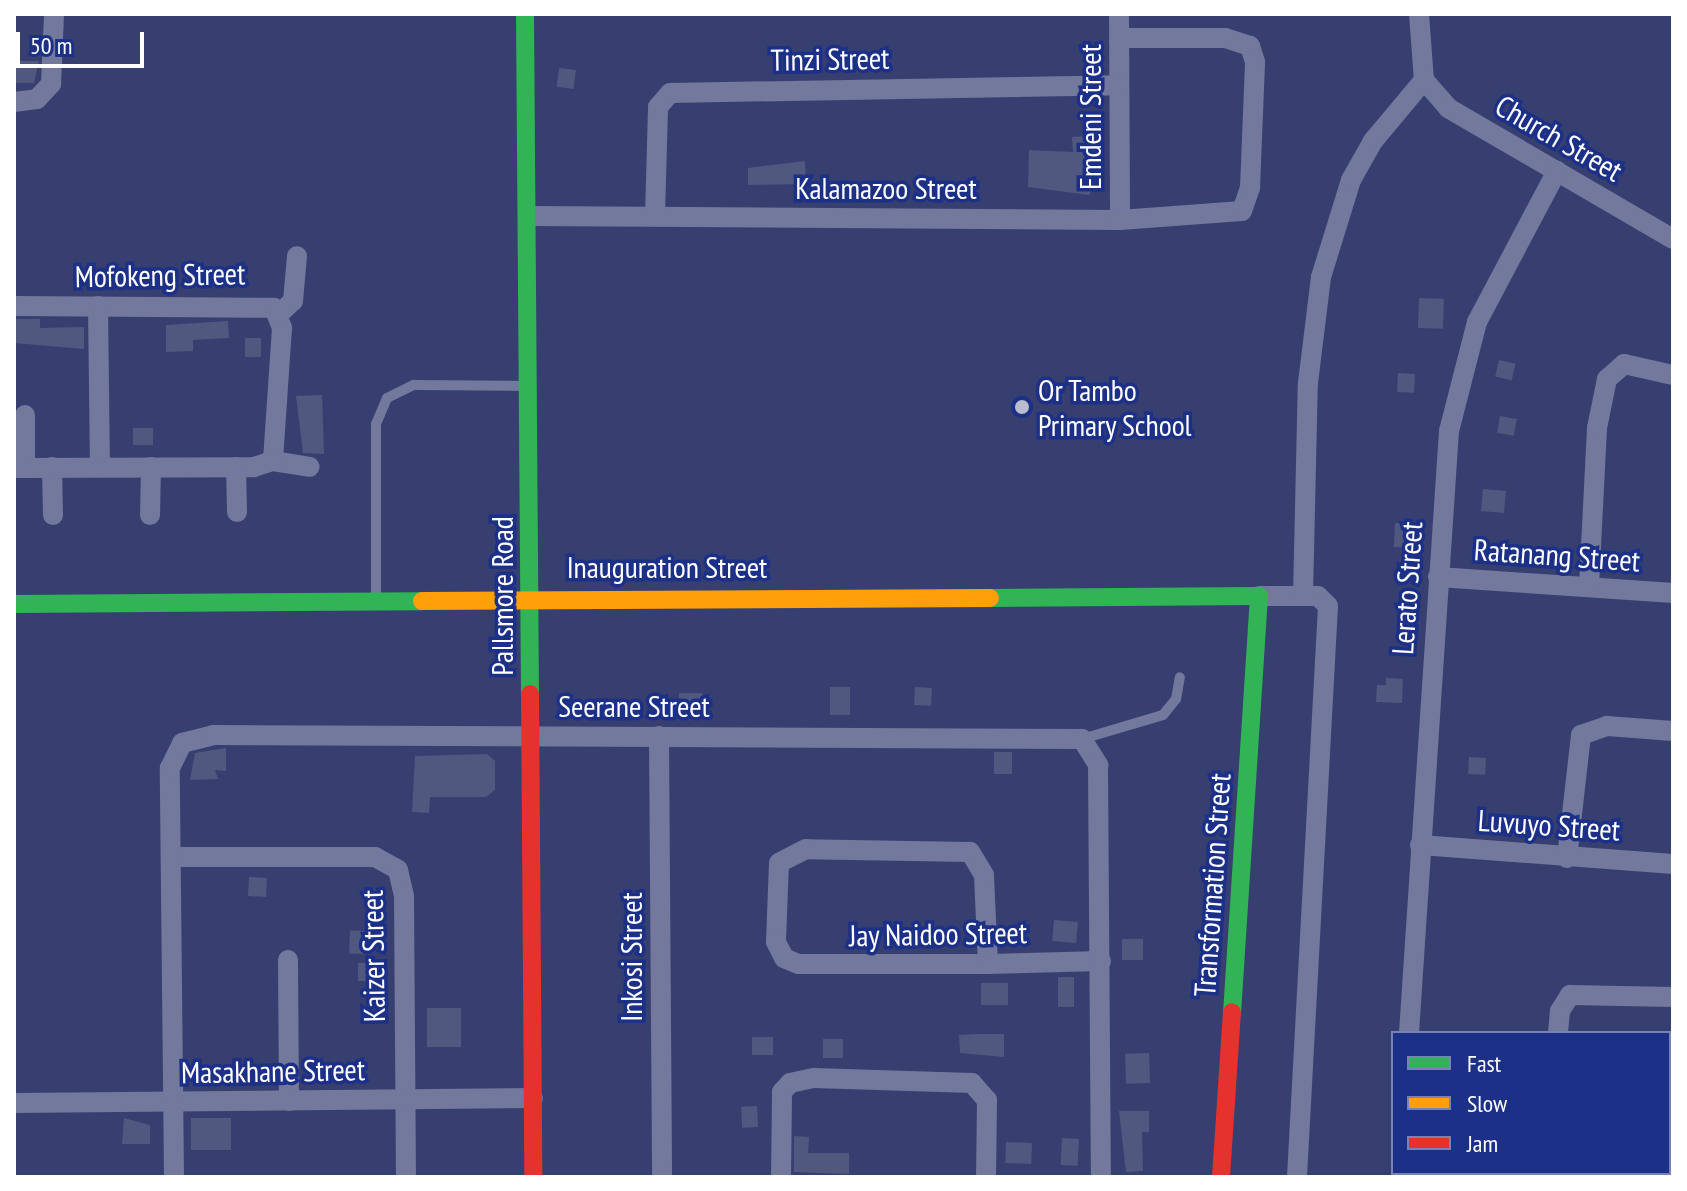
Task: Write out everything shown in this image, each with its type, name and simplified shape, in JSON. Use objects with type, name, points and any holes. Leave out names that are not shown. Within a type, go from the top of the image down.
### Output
[{"type":"street","points":[[14,102],[43,95],[53,76],[54,14]]},
{"type":"street","name":"Pallsmore Road","points":[[525,14],[533,1177]]},
{"type":"street","name":"Emdeni Street","points":[[1119,14],[1120,220]]},
{"type":"street","points":[[1297,1177],[1328,610],[1312,596],[1308,383],[1324,266],[1351,180],[1373,141],[1424,80],[1419,14]]},
{"type":"street","name":"Kalamazoo Street","points":[[528,216],[1120,220],[1242,211],[1250,188],[1255,62],[1250,46],[1225,38],[1119,38]]},
{"type":"street","name":"Church Street","points":[[1424,80],[1448,108],[1673,239]]},
{"type":"street","name":"Tinzi Street","points":[[655,216],[658,107],[670,93],[1119,85]]},
{"type":"street","name":"Lerato Street","points":[[1409,1031],[1438,577],[1461,369],[1489,297],[1557,171]]},
{"type":"street","points":[[279,314],[293,301],[297,256]]},
{"type":"street","name":"Mofokeng Street","points":[[14,306],[260,304],[279,314],[273,461]]},
{"type":"street","points":[[98,306],[100,467]]},
{"type":"street","points":[[1589,586],[1597,428],[1607,379],[1624,364],[1673,375]]},
{"type":"street","points":[[25,415],[20,468],[236,467],[273,461],[310,467]]},
{"type":"street","points":[[52,467],[53,515]]},
{"type":"street","points":[[150,515],[151,467]]},
{"type":"street","points":[[236,467],[237,512]]},
{"type":"street","name":"Ratanang Street","points":[[1438,577],[1673,593]]},
{"type":"street","name":"Transformation Street","points":[[1221,1177],[1259,596]]},
{"type":"street","name":"Inauguration Street","points":[[14,604],[376,599],[1312,596]]},
{"type":"street","points":[[1567,858],[1581,735],[1607,726],[1673,731]]},
{"type":"street","name":"Seerane Street","points":[[174,1177],[170,768],[176,749],[191,739],[659,736],[1082,739]]},
{"type":"street","name":"Inkosi Street","points":[[659,736],[662,1177]]},
{"type":"street","points":[[1082,739],[1098,765],[1101,1177]]},
{"type":"street","name":"Luvuyo Street","points":[[1420,845],[1673,864]]},
{"type":"street","name":"Jay Naidoo Street","points":[[988,964],[982,864],[970,852],[953,848],[806,849],[786,855],[776,879],[780,953],[807,965],[988,964],[1101,961]]},
{"type":"street","name":"Kaizer Street","points":[[171,857],[375,857],[393,864],[404,896],[406,1177]]},
{"type":"street","points":[[288,960],[289,1101]]},
{"type":"street","points":[[1558,1031],[1560,1011],[1570,995],[1673,997]]},
{"type":"street","points":[[781,1177],[782,1092],[797,1080],[830,1078],[955,1079],[979,1087],[988,1108],[986,1177]]},
{"type":"street","name":"Masakhane Street","points":[[14,1103],[172,1104],[533,1098]]},
{"type":"lane","points":[[376,599],[376,424],[387,398],[414,385],[529,386]]},
{"type":"lane","points":[[1082,739],[1163,715],[1176,699],[1180,677]]},
{"type":"building","points":[[16,61],[39,61],[34,83],[16,83]]},
{"type":"building","points":[[559,68],[576,70],[574,89],[557,87]]},
{"type":"building","points":[[1090,136],[1094,187],[1089,195],[1028,187],[1029,150],[1073,152],[1072,137]]},
{"type":"building","points":[[805,161],[806,184],[748,185],[748,168]]},
{"type":"building","points":[[1419,298],[1444,299],[1443,329],[1418,328]]},
{"type":"building","points":[[14,319],[40,319],[40,328],[84,327],[84,349],[14,343]]},
{"type":"building","points":[[228,321],[229,338],[193,340],[193,351],[166,352],[166,325]]},
{"type":"building","points":[[245,338],[261,338],[261,357],[245,357]]},
{"type":"building","points":[[1499,360],[1516,364],[1512,380],[1495,377]]},
{"type":"building","points":[[1398,373],[1415,374],[1414,393],[1397,392]]},
{"type":"building","points":[[322,395],[324,454],[303,453],[296,396]]},
{"type":"building","points":[[1500,416],[1517,419],[1514,436],[1497,433]]},
{"type":"building","points":[[133,428],[153,428],[153,445],[133,445]]},
{"type":"building","points":[[1483,489],[1506,491],[1504,513],[1481,511]]},
{"type":"building","points":[[1395,523],[1412,524],[1411,548],[1394,547]]},
{"type":"building","points":[[1386,678],[1403,679],[1402,703],[1376,702],[1377,685],[1386,685]]},
{"type":"building","points":[[830,687],[850,687],[850,715],[830,715]]},
{"type":"building","points":[[915,687],[932,688],[931,706],[914,705]]},
{"type":"building","points":[[679,693],[702,693],[702,714],[679,714]]},
{"type":"building","points":[[226,748],[226,771],[215,770],[218,779],[190,780],[195,753]]},
{"type":"building","points":[[994,752],[1012,752],[1012,774],[994,774]]},
{"type":"building","points":[[487,754],[495,761],[495,790],[486,797],[430,797],[429,813],[412,812],[415,756]]},
{"type":"building","points":[[1469,757],[1486,758],[1485,775],[1468,774]]},
{"type":"building","points":[[249,877],[267,878],[266,897],[248,896]]},
{"type":"building","points":[[1054,920],[1078,922],[1076,943],[1052,941]]},
{"type":"building","points":[[350,930],[366,931],[365,954],[349,953]]},
{"type":"building","points":[[1122,939],[1143,939],[1143,960],[1122,960]]},
{"type":"building","points":[[358,963],[383,963],[383,981],[358,981]]},
{"type":"building","points":[[1058,977],[1074,977],[1074,1007],[1058,1007]]},
{"type":"building","points":[[981,983],[1008,983],[1008,1005],[981,1005]]},
{"type":"building","points":[[427,1008],[461,1008],[461,1047],[427,1047]]},
{"type":"building","points":[[1004,1034],[1004,1057],[960,1053],[959,1035]]},
{"type":"building","points":[[752,1037],[773,1037],[773,1055],[752,1055]]},
{"type":"building","points":[[823,1039],[843,1039],[843,1058],[823,1058]]},
{"type":"building","points":[[1149,1053],[1150,1083],[1126,1084],[1125,1054]]},
{"type":"building","points":[[757,1106],[758,1127],[742,1128],[741,1107]]},
{"type":"building","points":[[1119,1111],[1149,1111],[1149,1132],[1142,1132],[1143,1171],[1126,1172]]},
{"type":"building","points":[[124,1118],[150,1125],[150,1144],[122,1144]]},
{"type":"building","points":[[191,1118],[231,1118],[231,1150],[191,1150]]},
{"type":"building","points":[[794,1136],[809,1137],[808,1153],[849,1153],[849,1174],[794,1172]]},
{"type":"building","points":[[1062,1138],[1079,1139],[1078,1166],[1061,1165]]},
{"type":"building","points":[[1006,1142],[1032,1143],[1031,1164],[1005,1163]]},
{"type":"traffic: fast","points":[[525,14],[530,694]]},
{"type":"traffic: fast","points":[[990,598],[1259,596],[1232,1012]]},
{"type":"traffic: fast","points":[[14,604],[422,601]]},
{"type":"traffic: slow","points":[[422,601],[990,598]]},
{"type":"traffic: jam","points":[[530,694],[533,1177]]},
{"type":"traffic: jam","points":[[1221,1177],[1232,1012]]},
{"type":"place","name":"Or Tambo Primary School","points":[[1022,407]]}]
